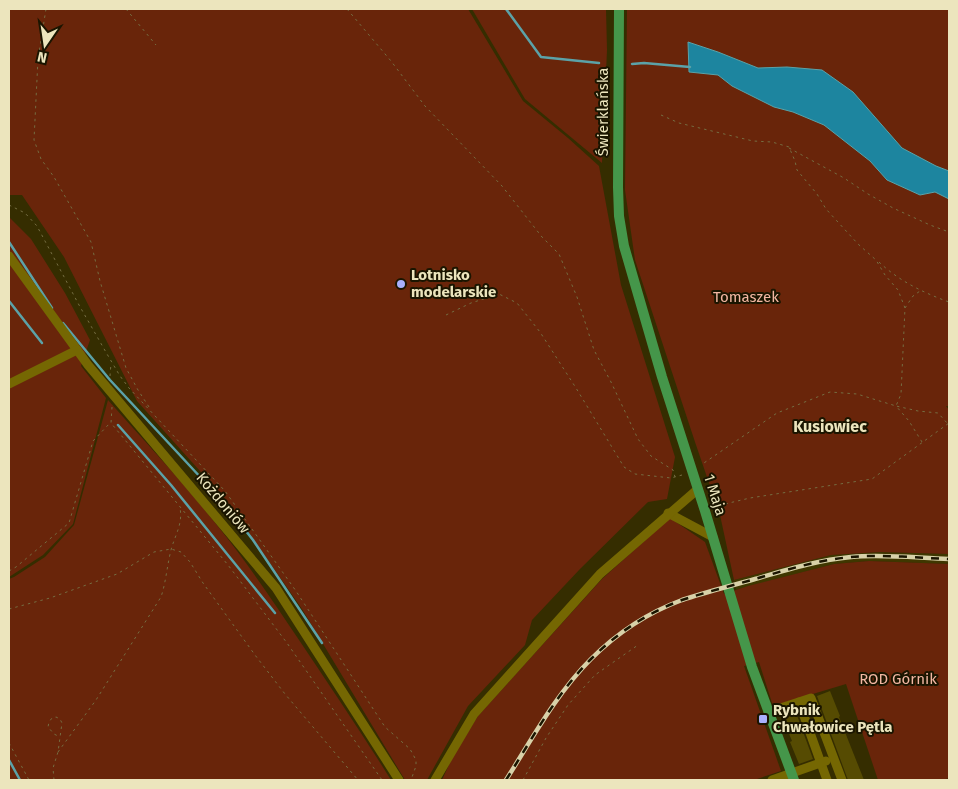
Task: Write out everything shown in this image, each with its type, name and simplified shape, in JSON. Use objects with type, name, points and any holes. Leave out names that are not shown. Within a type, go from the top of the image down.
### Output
[{"type":"main road","name":"Świerklańska","points":[[619,9],[619,216]]},
{"type":"main road","name":"1 Maja","points":[[619,216],[624,246],[662,377],[752,667],[793,777]]},
{"type":"street","name":"Kożdoniów","points":[[9,256],[88,365],[276,588],[399,780]]},
{"type":"street","points":[[9,384],[77,350]]},
{"type":"street","points":[[435,780],[474,714],[600,574],[668,513],[698,489]]},
{"type":"street","points":[[668,513],[712,537]]},
{"type":"street","points":[[768,712],[811,698],[842,780]]},
{"type":"street","points":[[799,702],[828,780]]},
{"type":"street","points":[[772,780],[793,777],[834,758]]},
{"type":"path","points":[[46,9],[38,59],[34,140],[41,158],[91,242],[100,281],[126,368],[151,410]]},
{"type":"path","points":[[126,9],[156,45]]},
{"type":"path","points":[[347,9],[391,61],[425,106],[502,186],[542,237],[559,254],[577,297],[594,350],[638,439],[651,456],[672,470],[675,478]]},
{"type":"path","points":[[661,115],[679,124],[753,140],[772,142],[789,148],[893,208],[949,232]]},
{"type":"path","points":[[789,148],[795,160],[797,170],[817,194],[826,209],[858,244],[885,268],[914,288],[949,302]]},
{"type":"path","points":[[9,205],[24,213],[37,226],[120,376],[225,491],[277,564],[386,727],[410,749],[416,760],[411,780]]},
{"type":"path","points":[[876,260],[885,275],[898,290],[905,308],[901,394],[896,406]]},
{"type":"path","points":[[905,308],[913,296],[921,291]]},
{"type":"path","points":[[446,315],[471,303],[499,294],[517,303],[545,340],[624,468],[634,474],[675,478],[692,472],[777,413],[830,392],[857,394],[896,406],[938,413],[949,424],[872,479],[750,498],[705,511]]},
{"type":"path","points":[[112,394],[111,423],[228,565],[287,643],[382,780]]},
{"type":"path","points":[[896,406],[909,421],[922,443]]},
{"type":"path","points":[[9,571],[69,523],[93,441],[111,423]]},
{"type":"path","points":[[58,752],[96,700],[161,597],[171,549],[181,522],[180,507]]},
{"type":"path","points":[[9,609],[50,598],[117,574],[154,552],[171,549],[181,552],[272,678],[358,780]]},
{"type":"path","points":[[523,780],[546,738],[568,705],[595,675],[638,645]]},
{"type":"path","points":[[54,780],[53,768],[58,752],[62,723],[56,717],[52,718],[48,727],[54,734],[60,736]]},
{"type":"path","points":[[9,743],[29,780]]},
{"type":"shaded area","points":[[880,552],[949,554],[949,564],[869,561],[834,564],[736,590],[734,580],[831,555]]},
{"type":"green space","points":[[9,9],[468,9],[523,101],[599,166],[621,285],[675,457],[667,499],[648,502],[580,569],[532,620],[525,645],[468,706],[427,780],[405,780],[302,609],[226,500],[137,401],[64,257],[22,195],[9,195]]},
{"type":"green space","points":[[472,9],[606,9],[607,50],[602,163],[525,99]]},
{"type":"green space","name":"Tomaszek","points":[[627,9],[949,9],[949,171],[902,148],[853,92],[787,67],[758,68],[718,52],[688,43],[689,72],[718,75],[732,86],[774,107],[793,112],[824,125],[870,161],[887,180],[920,195],[935,192],[949,199],[949,406],[946,406],[949,410],[949,554],[880,552],[831,555],[734,580],[720,515],[635,260],[625,190]]},
{"type":"green space","points":[[9,217],[31,239],[65,293],[90,340],[81,366],[106,398],[73,524],[43,555],[9,577]]},
{"type":"green space","points":[[108,400],[220,529],[288,623],[391,780],[9,780],[9,579],[45,557],[74,525]]},
{"type":"green space","name":"ROD Górnik","points":[[670,518],[705,542],[724,594],[834,564],[869,561],[949,564],[949,778],[942,780],[878,780],[846,684],[773,706],[759,662],[744,666],[781,771],[754,780],[442,780],[453,756],[478,716],[602,579]]},
{"type":"water","points":[[688,42],[758,68],[787,67],[822,70],[853,92],[902,148],[949,171],[949,199],[935,192],[920,195],[887,180],[870,161],[824,125],[793,112],[774,107],[732,86],[718,75],[689,72]]},
{"type":"building","points":[[830,691],[864,780],[848,780],[817,696]]},
{"type":"building","points":[[795,710],[813,759],[799,764],[781,714]]},
{"type":"waterway","points":[[506,9],[541,57],[599,63]]},
{"type":"waterway","points":[[632,64],[644,63],[690,67]]},
{"type":"waterway","points":[[9,242],[52,308]]},
{"type":"waterway","points":[[9,301],[42,343]]},
{"type":"waterway","points":[[63,323],[110,380],[235,517],[253,540],[322,643]]},
{"type":"waterway","points":[[118,425],[171,485],[275,613]]},
{"type":"waterway","points":[[9,760],[20,780]]},
{"type":"railway","points":[[506,780],[545,717],[591,659],[633,625],[669,605],[700,594],[826,560],[875,556],[949,559]]},
{"type":"place","name":"Lotnisko modelarskie","points":[[401,284]]},
{"type":"place","name":"Rybnik Chwałowice Pętla","points":[[763,719]]},
{"type":"district","name":"Kusiowiec","points":[[830,426]]}]
